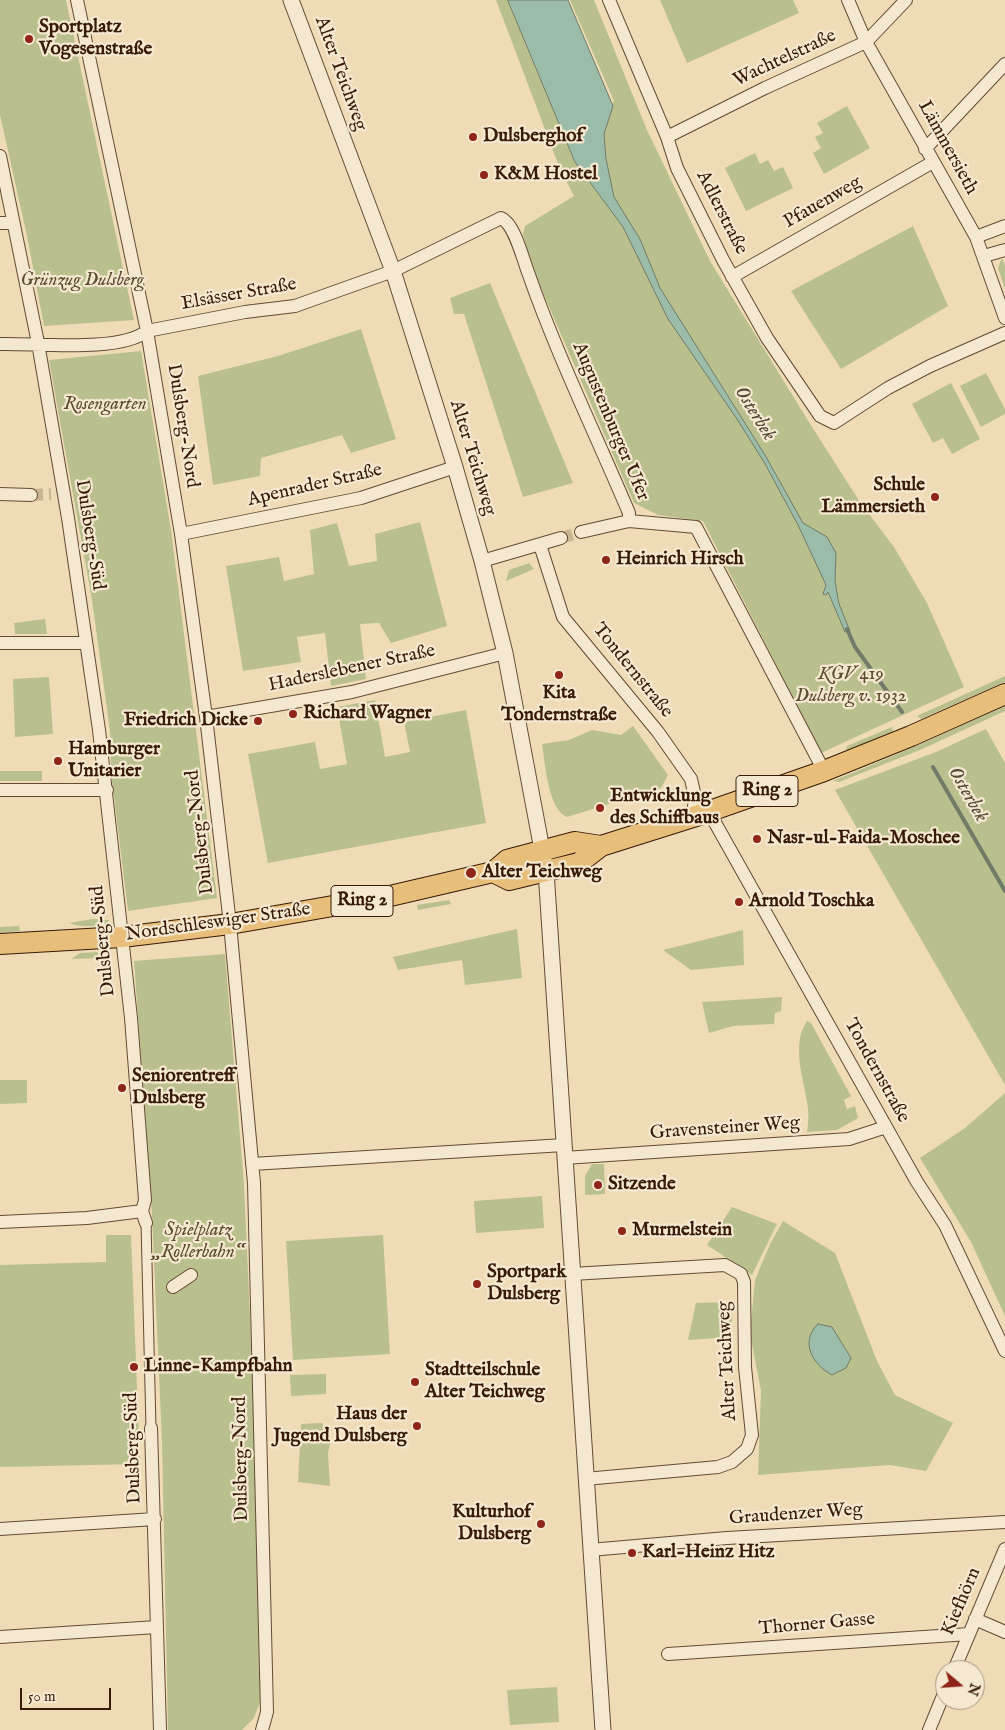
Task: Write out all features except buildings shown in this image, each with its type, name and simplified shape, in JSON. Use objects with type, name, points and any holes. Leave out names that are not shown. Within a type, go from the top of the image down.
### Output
[{"type":"main road","name":"Nordschleswiger Straße","points":[[493,872],[509,880],[580,863],[601,846],[701,815],[824,771],[1005,694]]},
{"type":"main road","name":"Nordschleswiger Straße","points":[[0,944],[122,936],[230,924],[390,896],[493,872],[507,860],[575,842],[601,846]]},
{"type":"street","name":"Dulsberg-Nord","points":[[77,0],[147,331],[181,534],[206,717],[230,924],[252,1164],[267,1712],[262,1730]]},
{"type":"street","name":"Alter Teichweg","points":[[291,0],[393,271],[455,467],[482,561],[504,653],[546,871],[585,1478],[604,1730]]},
{"type":"street","name":"Adlerstraße","points":[[609,0],[667,137],[678,168],[732,276],[768,338],[820,416],[832,423],[844,419],[888,388],[930,366],[1005,333]]},
{"type":"street","name":"Lämmersieth","points":[[848,0],[866,42],[976,237],[1005,318]]},
{"type":"street","name":"Wachtelstraße","points":[[667,137],[768,87],[866,42],[906,0]]},
{"type":"street","points":[[925,148],[1005,64]]},
{"type":"street","name":"Dulsberg-Süd","points":[[0,156],[38,343],[58,493],[86,643],[106,790],[131,1018],[145,1200],[160,1730]]},
{"type":"street","name":"Pfauenweg","points":[[732,276],[933,162]]},
{"type":"street","name":"Elsässer Straße","points":[[0,344],[38,343],[50,347],[122,341],[139,337],[147,331],[245,312],[295,306],[393,271],[501,218]]},
{"type":"street","name":"Augustenburger Ufer","points":[[501,218],[507,221],[512,230],[532,285],[629,513],[629,521],[696,526],[824,771]]},
{"type":"street","points":[[0,223],[14,223]]},
{"type":"street","points":[[976,237],[1005,226]]},
{"type":"street","points":[[984,256],[1005,250]]},
{"type":"street","name":"Apenrader Straße","points":[[181,534],[361,498],[455,467]]},
{"type":"street","points":[[0,494],[31,494]]},
{"type":"street","points":[[581,532],[629,521]]},
{"type":"street","points":[[482,561],[562,538]]},
{"type":"street","name":"Tondernstraße","points":[[540,545],[563,617],[658,732],[691,779],[701,815],[917,1182],[945,1225],[1005,1351]]},
{"type":"street","points":[[0,643],[86,643]]},
{"type":"street","name":"Haderslebener Straße","points":[[206,717],[352,692],[504,653]]},
{"type":"street","points":[[0,790],[106,790]]},
{"type":"street","name":"Gravensteiner Weg","points":[[252,1164],[849,1139],[886,1127]]},
{"type":"street","points":[[0,1222],[144,1217]]},
{"type":"street","name":"Alter Teichweg","points":[[572,1274],[725,1265],[741,1274],[744,1282],[744,1367],[752,1435],[747,1449],[732,1462],[718,1467],[585,1478]]},
{"type":"street","points":[[173,1287],[191,1275]]},
{"type":"street","points":[[0,1529],[155,1519]]},
{"type":"street","name":"Graudenzer Weg","points":[[590,1550],[727,1538],[1005,1522]]},
{"type":"street","name":"Kiefhörn","points":[[958,1660],[1005,1549]]},
{"type":"street","points":[[975,1619],[1005,1632]]},
{"type":"street","points":[[0,1637],[158,1627]]},
{"type":"street","name":"Thorner Gasse","points":[[668,1654],[969,1634]]},
{"type":"street","points":[[929,1730],[937,1710]]},
{"type":"green space","name":"Grünzug Dulsberg","points":[[0,0],[66,0],[134,320],[44,326],[27,236],[0,115]]},
{"type":"green space","name":"KGV 419 Dulsberg v. 1932","points":[[496,0],[508,0],[575,162],[614,101],[570,0],[594,0],[647,130],[710,261],[860,502],[894,547],[927,603],[964,687],[821,753],[703,521],[658,515],[634,503],[530,263],[523,234],[525,226],[574,196],[560,169]]},
{"type":"green space","points":[[660,0],[793,0],[799,13],[687,63]]},
{"type":"green space","points":[[847,106],[870,148],[824,174],[813,153],[821,148],[815,137],[823,133],[817,123]]},
{"type":"green space","points":[[755,153],[760,164],[768,160],[774,171],[783,167],[793,188],[746,211],[725,168]]},
{"type":"green space","points":[[913,226],[948,306],[841,369],[791,291]]},
{"type":"green space","points":[[1002,258],[1005,266],[1005,289],[998,268]]},
{"type":"green space","points":[[490,283],[573,483],[523,497],[464,314],[454,314],[450,298]]},
{"type":"green space","points":[[361,329],[396,439],[351,453],[342,435],[261,458],[260,476],[213,485],[198,376],[278,356]]},
{"type":"green space","name":"Rosengarten","points":[[141,351],[171,530],[217,898],[128,911],[111,773],[110,731],[92,600],[49,360]]},
{"type":"green space","points":[[986,373],[1005,409],[1005,414],[981,427],[960,386]]},
{"type":"green space","points":[[951,383],[980,439],[952,454],[943,438],[933,443],[912,404]]},
{"type":"green space","points":[[420,522],[447,626],[391,643],[379,623],[360,624],[366,679],[331,686],[325,633],[297,637],[301,662],[243,671],[226,566],[279,557],[284,581],[314,574],[310,530],[337,523],[349,566],[377,561],[375,534]]},
{"type":"green space","points":[[529,563],[534,569],[506,581],[509,570]]},
{"type":"green space","points":[[45,619],[47,634],[15,634],[14,623]]},
{"type":"green space","points":[[1005,676],[1005,682],[921,719],[917,716]]},
{"type":"green space","points":[[49,677],[53,734],[15,737],[13,679]]},
{"type":"green space","points":[[375,700],[385,757],[410,752],[404,722],[466,710],[486,823],[268,863],[248,754],[315,742],[320,769],[347,764],[337,707]]},
{"type":"green space","points":[[1005,706],[1005,711],[920,750],[839,782],[833,781],[919,745]]},
{"type":"green space","points":[[633,726],[668,775],[661,788],[567,817],[561,813],[548,785],[542,744],[569,740],[592,730],[621,735]]},
{"type":"green space","points":[[892,727],[893,731],[846,751],[847,746]]},
{"type":"green space","points":[[986,729],[1005,763],[1005,1085],[835,790],[936,752]]},
{"type":"green space","points":[[0,771],[42,771],[42,781],[0,781]]},
{"type":"green space","points":[[449,900],[451,904],[418,910],[417,905]]},
{"type":"green space","points":[[93,919],[109,920],[107,924],[92,926],[78,926],[69,923]]},
{"type":"green space","points":[[19,926],[20,931],[0,933],[0,927]]},
{"type":"green space","points":[[517,929],[522,978],[465,985],[462,960],[398,970],[393,957]]},
{"type":"green space","points":[[743,930],[744,965],[691,970],[663,950]]},
{"type":"green space","points":[[97,952],[101,958],[71,959],[80,953]]},
{"type":"green space","name":"Spielplatz „Rollerbahn“","points":[[225,954],[244,1185],[253,1383],[261,1699],[254,1718],[242,1730],[168,1730],[162,1442],[152,1215],[134,961]]},
{"type":"green space","points":[[782,997],[781,1011],[775,1013],[774,1024],[733,1026],[709,1033],[702,1002]]},
{"type":"green space","points":[[807,1021],[811,1023],[851,1096],[844,1100],[847,1109],[855,1106],[858,1118],[837,1130],[807,1132],[808,1112],[799,1052],[802,1031]]},
{"type":"green space","points":[[0,1080],[27,1080],[27,1103],[0,1104]]},
{"type":"green space","points":[[1005,1093],[1005,1316],[971,1242],[920,1158],[965,1128]]},
{"type":"green space","points":[[592,1164],[604,1164],[605,1194],[585,1195],[585,1176]]},
{"type":"green space","points":[[542,1196],[544,1228],[476,1233],[474,1201]]},
{"type":"green space","points":[[732,1207],[777,1224],[752,1275],[707,1245]]},
{"type":"green space","points":[[783,1221],[835,1253],[877,1361],[895,1395],[953,1423],[926,1471],[890,1465],[758,1475],[761,1391],[750,1334],[755,1280],[770,1244]]},
{"type":"green space","points":[[106,1235],[131,1235],[140,1464],[0,1467],[0,1265],[106,1262]]},
{"type":"green space","points":[[383,1235],[390,1354],[293,1360],[286,1241]]},
{"type":"green space","points":[[733,1302],[731,1337],[688,1340],[696,1303]]},
{"type":"green space","points":[[326,1374],[326,1394],[291,1396],[290,1375]]},
{"type":"green space","points":[[322,1423],[331,1440],[328,1453],[330,1486],[298,1482],[301,1424]]},
{"type":"green space","points":[[557,1687],[559,1722],[510,1725],[507,1690]]},
{"type":"shaded area","points":[[508,0],[568,0],[613,106],[604,134],[606,159],[614,197],[640,239],[660,288],[765,455],[803,523],[827,537],[836,553],[835,581],[839,604],[850,631],[845,632],[828,592],[826,595],[823,594],[826,585],[798,525],[764,462],[737,419],[668,319],[623,227],[575,162]]},
{"type":"shaded area","points":[[818,1324],[832,1327],[851,1358],[846,1368],[832,1375],[825,1371],[814,1359],[809,1345],[812,1331]]},
{"type":"waterway","name":"Osterbek","points":[[847,629],[855,647],[902,712]]},
{"type":"waterway","name":"Osterbek","points":[[933,767],[1005,891]]},
{"type":"tunnel","points":[[31,495],[51,494]]},
{"type":"tunnel","points":[[561,538],[581,532]]},
{"type":"place","name":"Sportplatz Vogesenstraße","points":[[29,39]]},
{"type":"place","name":"Dulsberghof","points":[[473,137]]},
{"type":"place","name":"K&M Hostel","points":[[484,175]]},
{"type":"place","name":"Schule Lämmersieth","points":[[935,497]]},
{"type":"place","name":"Heinrich Hirsch","points":[[606,560]]},
{"type":"place","name":"Kita Tondernstraße","points":[[559,675]]},
{"type":"place","name":"Richard Wagner","points":[[293,714]]},
{"type":"place","name":"Friedrich Dicke","points":[[258,721]]},
{"type":"place","name":"Hamburger Unitarier","points":[[58,761]]},
{"type":"place","name":"Entwicklung des Schiffbaus","points":[[600,808]]},
{"type":"place","name":"Nasr-ul-Faida-Moschee","points":[[757,839]]},
{"type":"place","name":"Alter Teichweg","points":[[471,873]]},
{"type":"place","name":"Arnold Toschka","points":[[739,902]]},
{"type":"place","name":"Seniorentreff Dulsberg","points":[[122,1088]]},
{"type":"place","name":"Sitzende","points":[[598,1185]]},
{"type":"place","name":"Murmelstein","points":[[622,1231]]},
{"type":"place","name":"Sportpark Dulsberg","points":[[477,1284]]},
{"type":"place","name":"Linne-Kampfbahn","points":[[134,1367]]},
{"type":"place","name":"Stadtteilschule Alter Teichweg","points":[[415,1382]]},
{"type":"place","name":"Haus der Jugend Dulsberg","points":[[417,1426]]},
{"type":"place","name":"Kulturhof Dulsberg","points":[[541,1524]]},
{"type":"place","name":"Karl-Heinz Hitz","points":[[632,1553]]}]
